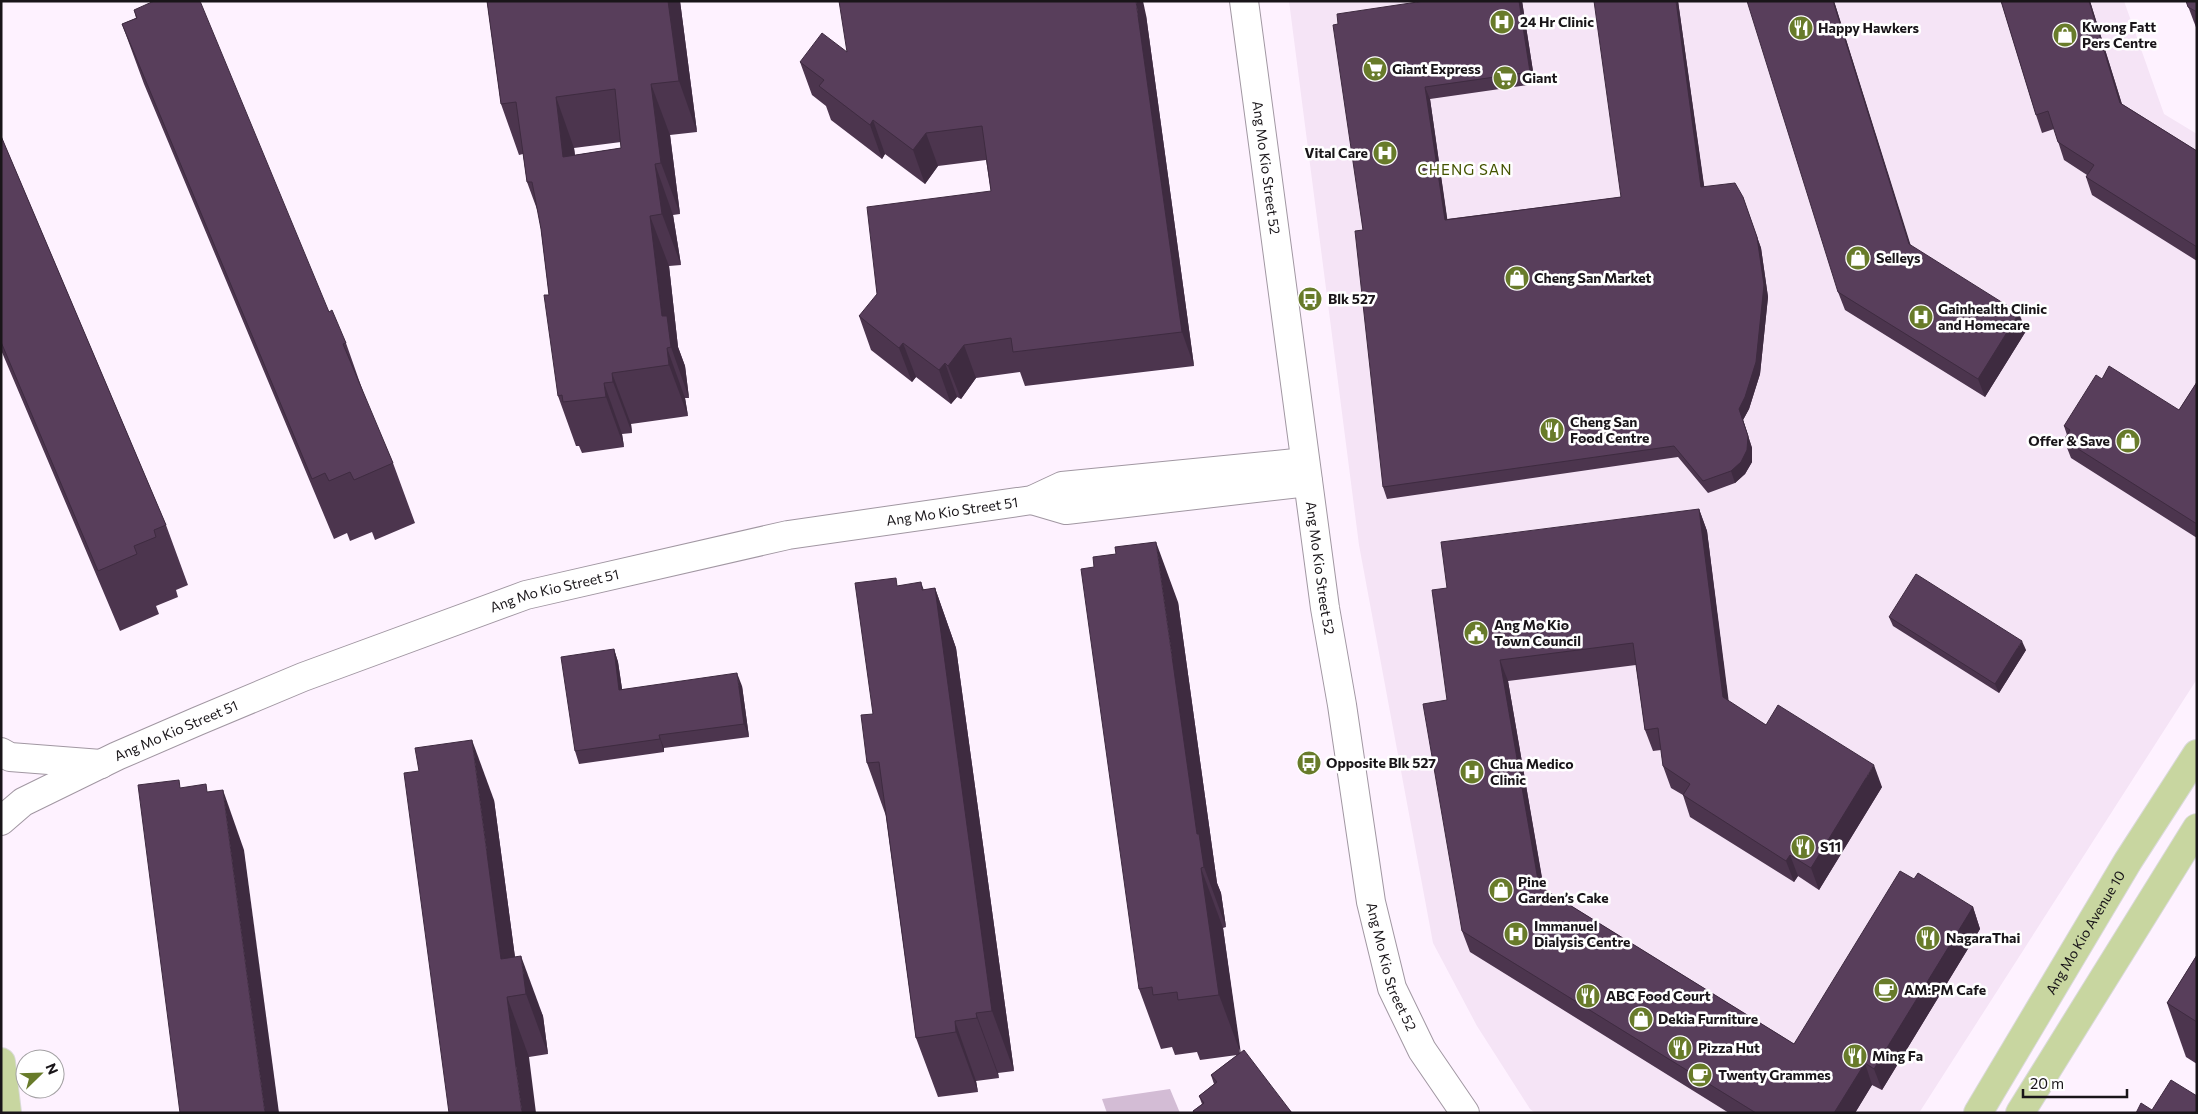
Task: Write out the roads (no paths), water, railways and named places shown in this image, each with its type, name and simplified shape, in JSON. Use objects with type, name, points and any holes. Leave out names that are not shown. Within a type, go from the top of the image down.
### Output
[{"type":"main road","name":"Ang Mo Kio Avenue 10","points":[[1978,1113],[2128,861],[2197,754]]},
{"type":"main road","points":[[2020,1113],[2197,828]]},
{"type":"main road","points":[[1,1062],[8,1113]]},
{"type":"street","name":"Ang Mo Kio Street 52","points":[[1244,1],[1325,608],[1342,705],[1371,902],[1392,988],[1422,1050],[1465,1113]]},
{"type":"street","name":"Ang Mo Kio Street 51","points":[[1,821],[23,802],[101,764],[303,677],[526,595],[788,535],[1032,500],[1062,486],[1307,472]]},
{"type":"street","name":"Ang Mo Kio Street 51","points":[[1,752],[10,757],[101,764]]},
{"type":"place","name":"24 Hr Clinic","points":[[1502,22]]},
{"type":"place","name":"Happy Hawkers","points":[[1801,28]]},
{"type":"place","name":"Kwong Fatt Pers Centre","points":[[2065,35]]},
{"type":"place","name":"Giant Express","points":[[1375,69]]},
{"type":"place","name":"Giant","points":[[1505,78]]},
{"type":"place","name":"Vital Care","points":[[1385,153]]},
{"type":"place","name":"Selleys","points":[[1858,258]]},
{"type":"place","name":"Cheng San Market","points":[[1517,278]]},
{"type":"place","name":"Blk 527","points":[[1310,299]]},
{"type":"place","name":"Gainhealth Clinic and Homecare","points":[[1921,317]]},
{"type":"place","name":"Cheng San Food Centre","points":[[1552,430]]},
{"type":"place","name":"Offer & Save","points":[[2128,441]]},
{"type":"place","name":"Ang Mo Kio Town Council","points":[[1476,633]]},
{"type":"place","name":"Opposite Blk 527","points":[[1309,763]]},
{"type":"place","name":"Chua Medico Clinic","points":[[1472,772]]},
{"type":"place","name":"S11","points":[[1803,847]]},
{"type":"place","name":"Pine Garden’s Cake","points":[[1501,890]]},
{"type":"place","name":"Immanuel Dialysis Centre","points":[[1516,934]]},
{"type":"place","name":"NagaraThai","points":[[1928,938]]},
{"type":"place","name":"AM:PM Cafe","points":[[1886,990]]},
{"type":"place","name":"ABC Food Court","points":[[1588,996]]},
{"type":"place","name":"Dekia Furniture","points":[[1641,1019]]},
{"type":"place","name":"Pizza Hut","points":[[1680,1048]]},
{"type":"place","name":"Ming Fa","points":[[1855,1056]]},
{"type":"place","name":"Twenty Grammes","points":[[1700,1075]]},
{"type":"district","name":"CHENG SAN","points":[[1465,170]]}]
